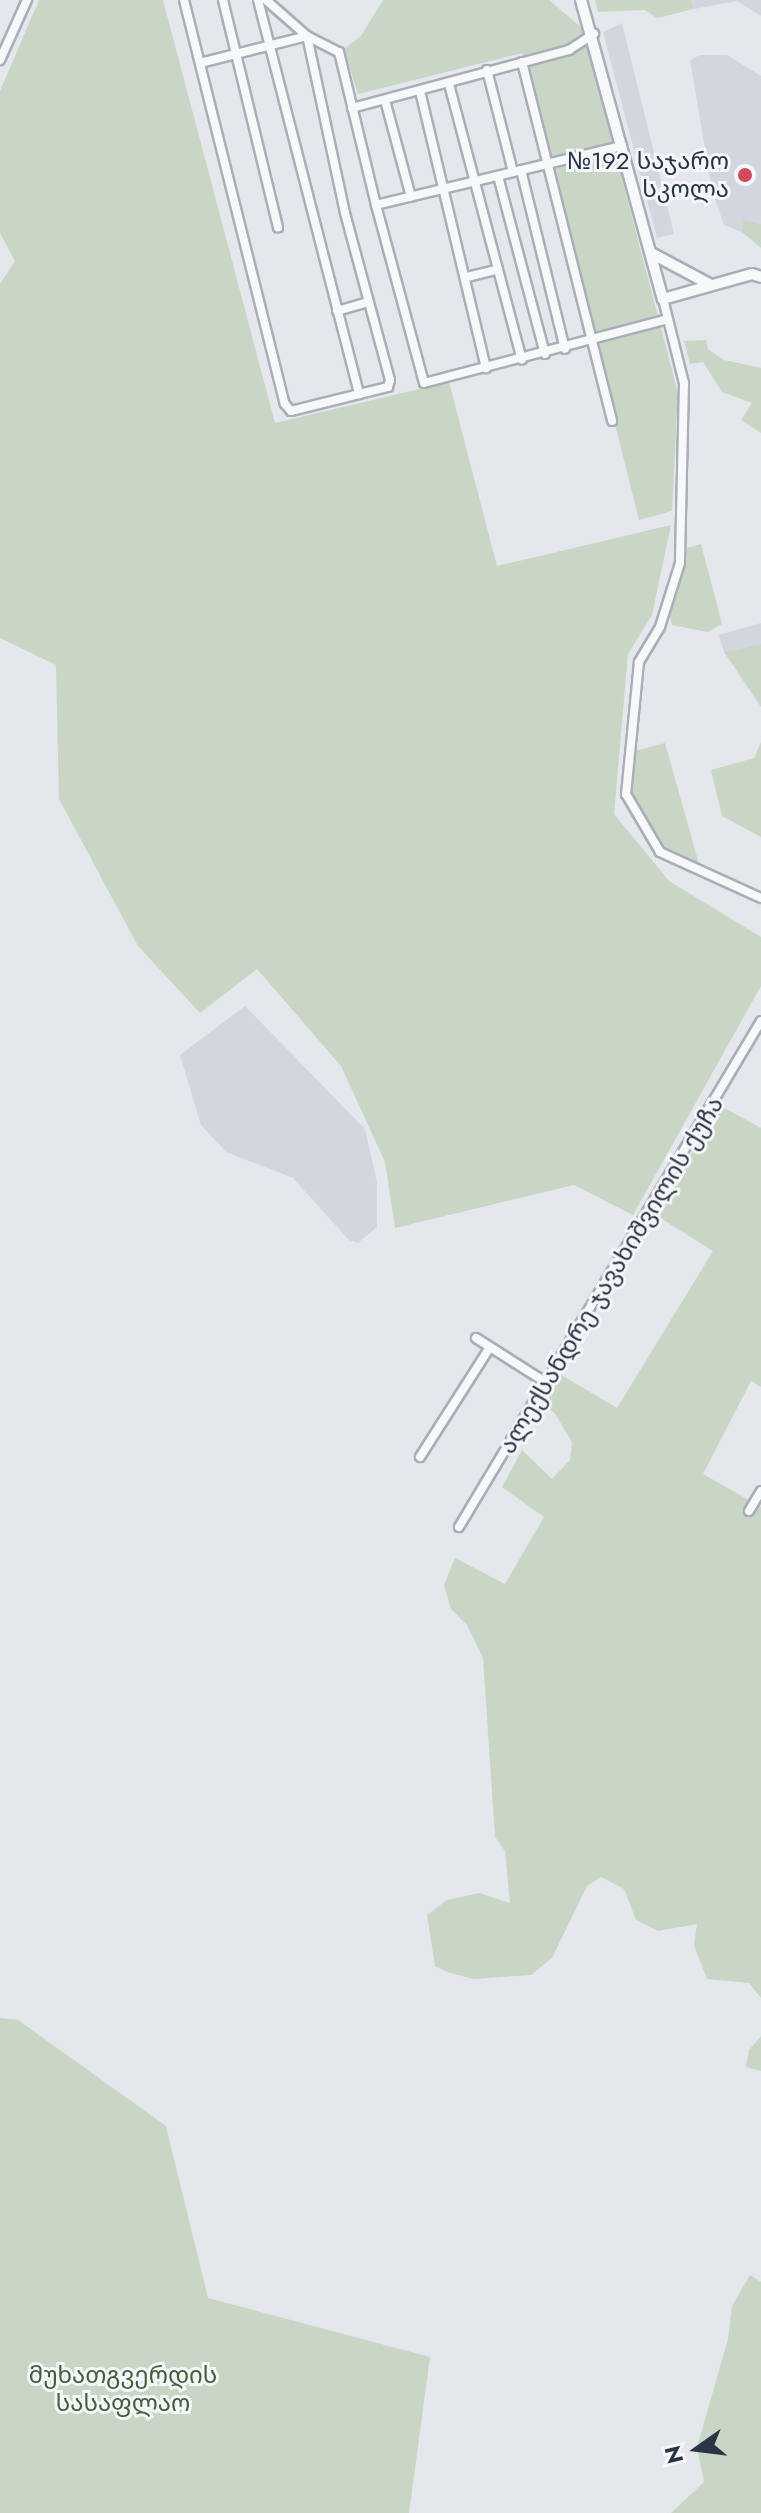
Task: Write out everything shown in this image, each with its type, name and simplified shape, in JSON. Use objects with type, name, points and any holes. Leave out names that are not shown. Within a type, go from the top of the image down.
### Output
[{"type":"street","points":[[0,60],[27,0]]},
{"type":"street","points":[[184,0],[285,404],[291,411],[390,385],[307,36]]},
{"type":"street","points":[[223,0],[278,227]]},
{"type":"street","points":[[258,0],[359,394]]},
{"type":"street","points":[[266,0],[307,36],[339,52],[424,383],[593,343],[668,319]]},
{"type":"street","points":[[581,0],[594,34],[684,383],[680,563],[660,627],[641,646],[625,766],[630,802],[660,852],[761,898]]},
{"type":"street","points":[[352,108],[569,50],[594,34]]},
{"type":"street","points":[[200,63],[307,36]]},
{"type":"street","points":[[522,62],[612,421]]},
{"type":"street","points":[[487,70],[565,349]]},
{"type":"street","points":[[449,84],[522,360]]},
{"type":"street","points":[[420,91],[467,277],[486,368]]},
{"type":"street","points":[[385,100],[411,197]]},
{"type":"street","points":[[376,205],[622,146]]},
{"type":"street","points":[[498,176],[545,354]]},
{"type":"street","points":[[651,253],[711,285]]},
{"type":"street","points":[[467,277],[498,269]]},
{"type":"street","points":[[663,299],[752,274],[761,277]]},
{"type":"street","points":[[337,311],[369,302]]},
{"type":"street","name":"ალექსანდრე ჯავახიშვილის ქუჩა","points":[[459,1527],[761,1021]]},
{"type":"street","points":[[476,1338],[547,1383]]},
{"type":"street","points":[[420,1457],[490,1347]]},
{"type":"street","points":[[749,1511],[761,1491]]},
{"type":"shaded area","points":[[691,0],[761,0],[761,16],[737,1],[694,9]]},
{"type":"shaded area","points":[[622,23],[674,234],[657,238],[603,32]]},
{"type":"shaded area","points":[[700,55],[727,55],[761,76],[761,224],[743,220],[742,232],[724,225],[712,190],[690,60]]},
{"type":"shaded area","points":[[761,623],[761,644],[724,652],[719,635]]},
{"type":"shaded area","points":[[245,1006],[365,1129],[377,1182],[377,1227],[358,1243],[349,1240],[293,1178],[226,1152],[201,1125],[180,1055]]},
{"type":"green space","points":[[39,0],[163,0],[275,423],[449,382],[497,566],[671,525],[652,615],[628,654],[614,814],[669,881],[761,937],[761,986],[633,1215],[574,1185],[395,1228],[385,1162],[341,1066],[257,969],[200,1013],[138,946],[59,799],[56,665],[0,638],[0,284],[15,261],[0,233],[0,91]]},
{"type":"green space","points":[[383,0],[549,0],[583,29],[678,393],[672,511],[639,520],[522,53],[358,94],[344,49],[361,36]]},
{"type":"green space","points":[[595,0],[691,0],[694,9],[657,18],[645,10],[598,12]]},
{"type":"green space","points":[[743,220],[761,224],[761,248],[742,232]]},
{"type":"green space","points":[[706,340],[708,349],[724,360],[761,368],[761,433],[741,420],[752,403],[722,392],[703,362],[690,364],[684,341]]},
{"type":"green space","points":[[701,544],[722,624],[708,632],[672,625],[669,613],[687,548]]},
{"type":"green space","points":[[761,644],[761,707],[724,652]]},
{"type":"green space","points":[[761,742],[761,837],[722,816],[711,770],[754,758]]},
{"type":"green space","points":[[665,743],[699,864],[670,852],[649,830],[629,787],[635,751]]},
{"type":"green space","points":[[721,1106],[761,1128],[761,1387],[751,1381],[703,1474],[761,1507],[761,1998],[749,1983],[707,1979],[694,1945],[697,1924],[658,1931],[636,1920],[624,1889],[601,1877],[587,1886],[552,1958],[531,1975],[473,1979],[447,1972],[435,1966],[427,1915],[447,1900],[479,1893],[510,1903],[505,1851],[495,1837],[483,1658],[467,1625],[451,1609],[444,1585],[455,1558],[505,1584],[544,1517],[502,1487],[522,1450],[552,1479],[570,1460],[572,1442],[554,1412],[545,1408],[558,1373],[617,1408],[713,1251],[654,1214]]},
{"type":"green space","name":"მუხათგვერდის სასაფლაო","points":[[0,2018],[18,2020],[166,2126],[208,2298],[430,2357],[409,2513],[0,2513]]},
{"type":"green space","points":[[761,2036],[761,2071],[746,2067],[749,2050]]},
{"type":"green space","points":[[750,2275],[761,2282],[761,2513],[671,2513],[704,2482],[697,2447],[728,2339],[732,2306]]},
{"type":"place","name":"№192 საჯარო სკოლა","points":[[745,175]]}]
